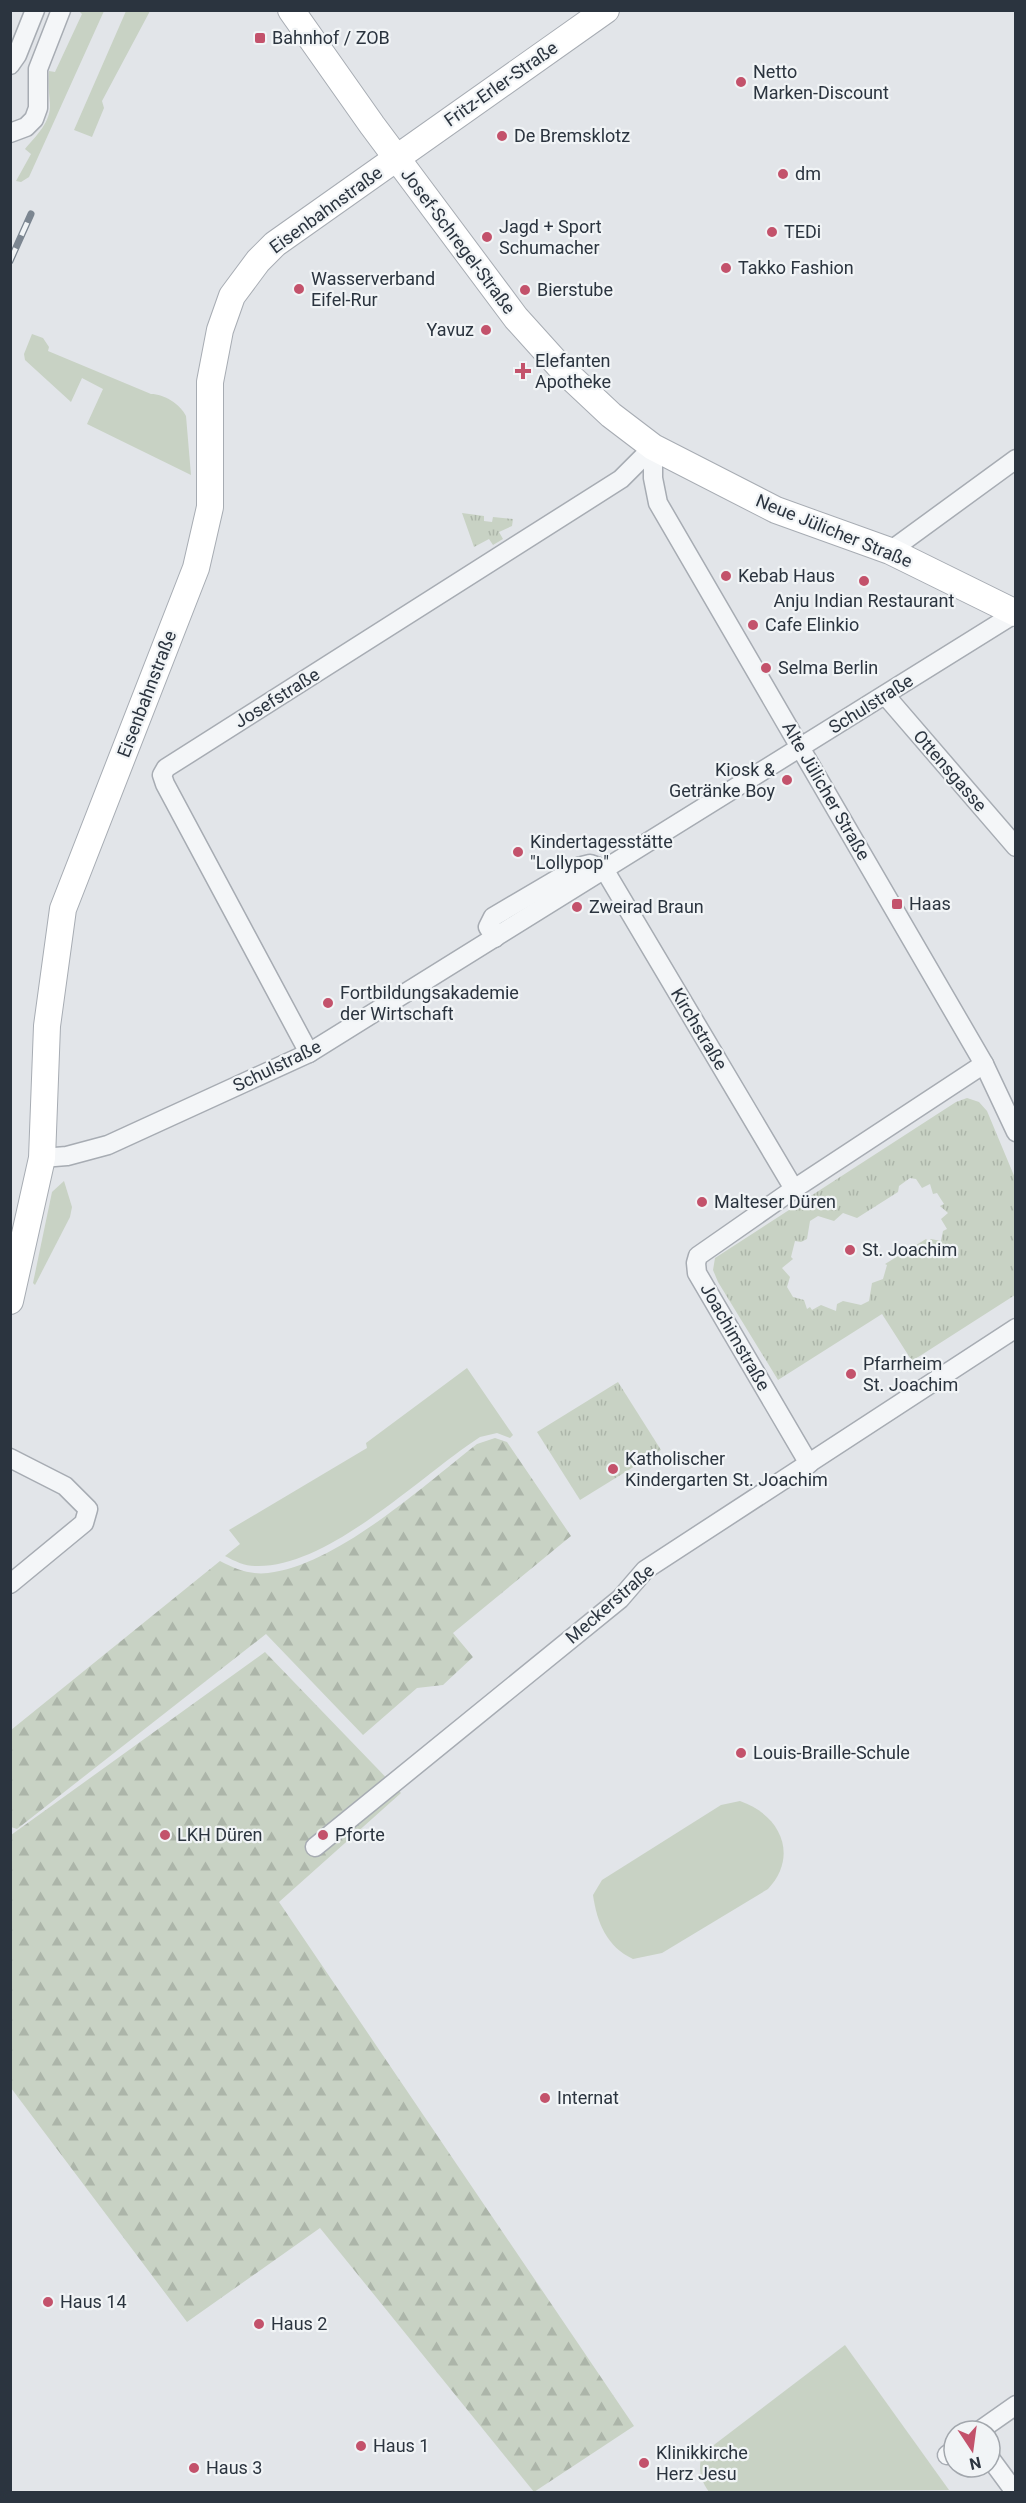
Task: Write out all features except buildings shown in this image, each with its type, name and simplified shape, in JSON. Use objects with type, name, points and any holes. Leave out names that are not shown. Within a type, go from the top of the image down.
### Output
[{"type":"street","points":[[10,65],[17,55],[35,10]]},
{"type":"street","points":[[10,133],[26,127],[34,119],[38,108],[38,69],[61,10]]},
{"type":"street","name":"Josef-Schregel-Straße","points":[[291,10],[397,159],[516,318],[583,390],[653,447]]},
{"type":"street","name":"Fritz-Erler-Straße","points":[[397,159],[606,10]]},
{"type":"street","name":"Eisenbahnstraße","points":[[10,1301],[42,1158],[47,1026],[63,909],[196,568],[210,507],[210,382],[220,330],[232,296],[272,247],[323,208],[397,159]]},
{"type":"street","name":"Neue Jülicher Straße","points":[[653,447],[776,510],[890,551],[1016,613]]},
{"type":"street","name":"Alte Jülicher Straße","points":[[653,447],[653,478],[658,503],[984,1064],[1016,1132]]},
{"type":"street","name":"Josefstraße","points":[[309,1053],[162,775],[166,768],[621,479],[653,447]]},
{"type":"street","points":[[890,551],[1016,459]]},
{"type":"street","name":"Schulstraße","points":[[42,1158],[67,1156],[108,1145],[309,1053],[464,954],[495,938],[488,927],[493,917],[578,867],[590,864],[604,869],[1016,613]]},
{"type":"street","name":"Ottensgasse","points":[[885,695],[1016,847]]},
{"type":"street","name":"Kirchstraße","points":[[604,869],[794,1189]]},
{"type":"street","name":"Joachimstraße","points":[[809,1464],[698,1273],[696,1263],[705,1251],[794,1189],[984,1064]]},
{"type":"street","name":"Meckerstraße","points":[[315,1847],[620,1599],[645,1570],[1016,1328]]},
{"type":"street","points":[[10,1458],[65,1486],[88,1509],[84,1523],[10,1584]]},
{"type":"street","points":[[996,2419],[1016,2405]]},
{"type":"street","points":[[1002,2475],[1015,2493]]},
{"type":"green space","points":[[79,11],[104,11],[29,177],[21,182],[16,181],[31,154],[25,149],[48,117],[50,111],[49,71],[55,72],[82,14]]},
{"type":"green space","points":[[126,11],[150,11],[102,101],[104,108],[92,137],[74,130]]},
{"type":"green space","points":[[32,334],[43,338],[49,347],[48,351],[176,404],[186,416],[191,475],[87,424],[103,389],[82,378],[71,402],[25,360],[24,354]]},
{"type":"green space","points":[[462,513],[484,516],[484,521],[492,522],[493,517],[513,519],[512,526],[499,532],[503,539],[493,545],[489,539],[474,547]]},
{"type":"green space","points":[[967,1098],[979,1102],[987,1111],[1015,1178],[1015,1295],[912,1361],[882,1314],[778,1380],[718,1282],[713,1270],[715,1258],[956,1102]],"holes":[[[910,1178],[916,1179],[922,1188],[930,1184],[933,1194],[937,1193],[944,1204],[940,1206],[948,1213],[941,1219],[947,1229],[943,1231],[941,1241],[926,1239],[885,1264],[887,1265],[883,1279],[872,1283],[869,1301],[861,1305],[843,1301],[837,1304],[836,1311],[821,1305],[812,1310],[810,1307],[807,1309],[804,1300],[793,1297],[787,1287],[790,1277],[782,1268],[793,1259],[791,1257],[795,1241],[801,1242],[807,1239],[810,1221],[818,1216],[834,1221],[843,1213],[857,1218],[898,1192],[899,1186]]]},
{"type":"green space","points":[[64,1181],[72,1207],[70,1217],[35,1285],[33,1283],[52,1192]]},
{"type":"green space","points":[[467,1368],[513,1435],[510,1438],[497,1433],[480,1437],[373,1517],[343,1537],[313,1552],[283,1563],[255,1566],[240,1563],[225,1556],[240,1544],[229,1530],[367,1448],[366,1443]]},
{"type":"green space","points":[[618,1382],[661,1450],[580,1500],[537,1432]]},
{"type":"green space","points":[[495,1438],[507,1442],[571,1536],[453,1633],[473,1657],[443,1685],[417,1688],[363,1735],[266,1634],[17,1829],[11,1827],[11,1730],[220,1561],[243,1571],[268,1573],[295,1567],[322,1555],[378,1521],[477,1444]]},
{"type":"green space","points":[[265,1652],[401,1793],[279,1902],[634,2426],[534,2492],[320,2228],[187,2322],[11,2088],[11,1835]]},
{"type":"green space","points":[[740,1801],[766,1816],[775,1826],[781,1838],[784,1850],[782,1863],[768,1889],[662,1953],[633,1959],[616,1948],[605,1933],[597,1915],[593,1895],[602,1880],[721,1805]]},
{"type":"green space","points":[[845,2345],[949,2490],[709,2492],[701,2474],[702,2454]]},
{"type":"railway","points":[[10,261],[31,214]]},
{"type":"place","name":"Bahnhof / ZOB","points":[[260,38]]},
{"type":"place","name":"Netto Marken-Discount","points":[[741,82]]},
{"type":"place","name":"De Bremsklotz","points":[[502,136]]},
{"type":"place","name":"dm","points":[[783,174]]},
{"type":"place","name":"TEDi","points":[[772,232]]},
{"type":"place","name":"Jagd + Sport Schumacher","points":[[487,237]]},
{"type":"place","name":"Takko Fashion","points":[[726,268]]},
{"type":"place","name":"Wasserverband Eifel-Rur","points":[[299,289]]},
{"type":"place","name":"Bierstube","points":[[525,290]]},
{"type":"place","name":"Yavuz","points":[[486,330]]},
{"type":"place","name":"Elefanten Apotheke","points":[[523,371]]},
{"type":"place","name":"Kebab Haus","points":[[726,576]]},
{"type":"place","name":"Anju Indian Restaurant","points":[[864,581]]},
{"type":"place","name":"Cafe Elinkio","points":[[753,625]]},
{"type":"place","name":"Selma Berlin","points":[[766,668]]},
{"type":"place","name":"Kiosk & Getränke Boy","points":[[787,780]]},
{"type":"place","name":"Kindertagesstätte \"Lollypop\"","points":[[518,852]]},
{"type":"place","name":"Haas","points":[[897,904]]},
{"type":"place","name":"Zweirad Braun","points":[[577,907]]},
{"type":"place","name":"Fortbildungsakademie der Wirtschaft","points":[[328,1003]]},
{"type":"place","name":"Malteser Düren","points":[[702,1202]]},
{"type":"place","name":"St. Joachim","points":[[850,1250]]},
{"type":"place","name":"Pfarrheim St. Joachim","points":[[851,1374]]},
{"type":"place","name":"Katholischer Kindergarten St. Joachim","points":[[613,1469]]},
{"type":"place","name":"Louis-Braille-Schule","points":[[741,1753]]},
{"type":"place","name":"LKH Düren","points":[[165,1835]]},
{"type":"place","name":"Pforte","points":[[323,1835]]},
{"type":"place","name":"Internat","points":[[545,2098]]},
{"type":"place","name":"Haus 14","points":[[48,2302]]},
{"type":"place","name":"Haus 2","points":[[259,2324]]},
{"type":"place","name":"Haus 1","points":[[361,2446]]},
{"type":"place","name":"Klinikkirche Herz Jesu","points":[[644,2463]]},
{"type":"place","name":"Haus 3","points":[[194,2468]]}]
